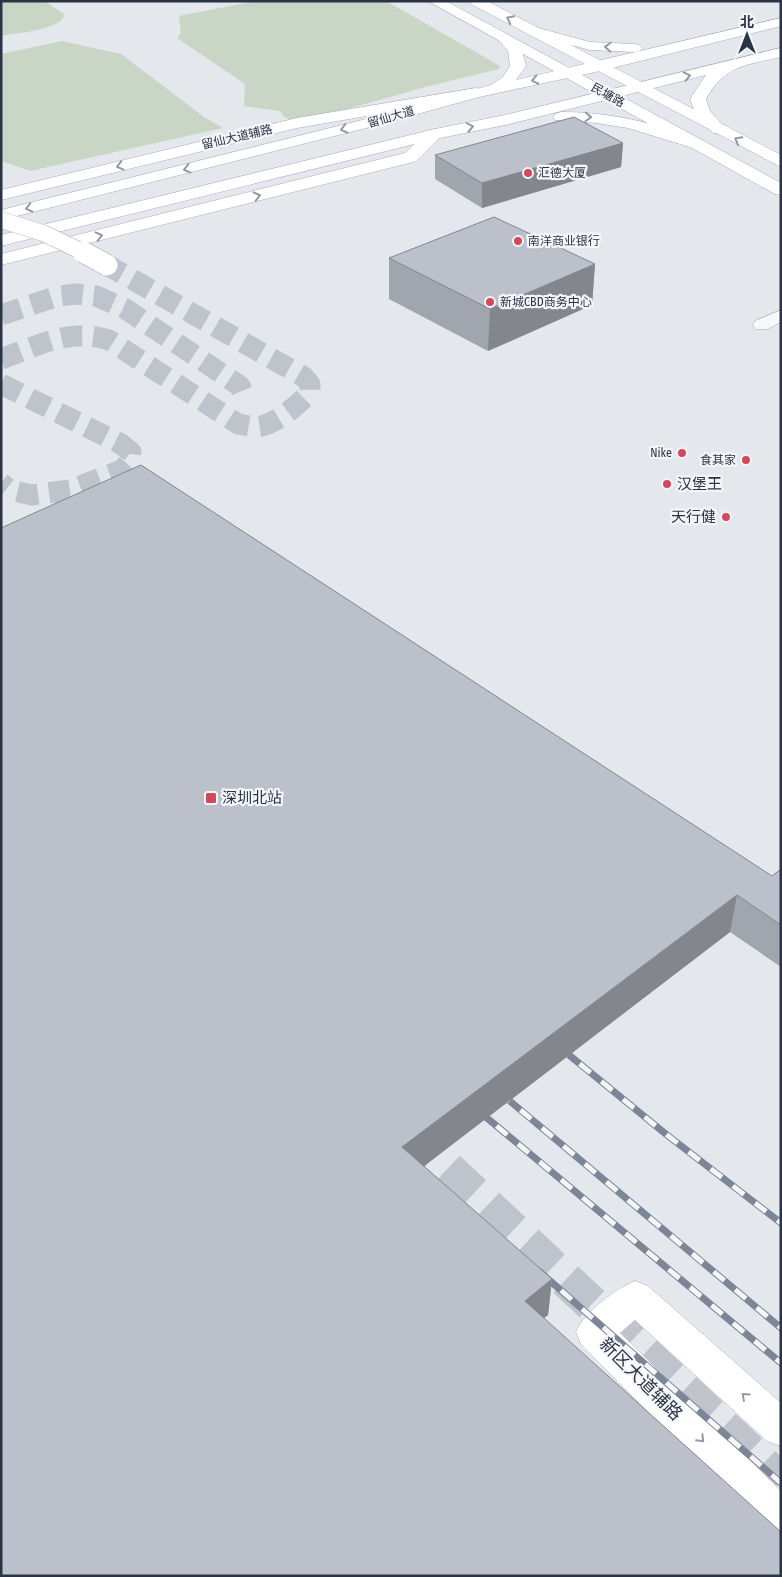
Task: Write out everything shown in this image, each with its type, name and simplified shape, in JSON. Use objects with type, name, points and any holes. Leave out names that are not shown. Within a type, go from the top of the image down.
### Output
[{"type":"main road","name":"民塘路","points":[[435,1],[781,190]]},
{"type":"main road","name":"民塘路","points":[[476,1],[781,163]]},
{"type":"main road","name":"留仙大道","points":[[1,215],[368,123],[476,93],[600,66],[781,22]]},
{"type":"main road","points":[[531,30],[573,42],[607,48],[650,47],[708,40]]},
{"type":"main road","points":[[497,88],[508,80],[518,66],[515,50],[504,38]]},
{"type":"main road","name":"留仙大道","points":[[1,241],[435,134],[504,120],[781,52]]},
{"type":"main road","points":[[719,130],[703,112],[698,99],[708,81],[727,66]]},
{"type":"main road","name":"留仙大道辅路","points":[[1,195],[290,125],[476,93]]},
{"type":"main road","points":[[504,120],[576,117],[619,120],[638,124],[693,142]]},
{"type":"main road","points":[[1,260],[411,157],[435,134]]},
{"type":"main road","points":[[749,173],[781,163]]},
{"type":"main road","points":[[1,220],[48,234],[107,265]]},
{"type":"main road","name":"新区大道辅路","points":[[781,1428],[635,1297],[594,1332],[781,1519]]},
{"type":"street","points":[[761,325],[781,315]]},
{"type":"green space","points":[[1,1],[45,1],[64,14],[62,19],[56,24],[48,27],[1,36]]},
{"type":"green space","points":[[256,1],[386,1],[500,66],[499,69],[340,111],[293,120],[284,117],[280,111],[244,106],[245,84],[177,38],[181,33],[179,16]]},
{"type":"green space","points":[[62,41],[121,54],[204,117],[223,128],[30,171],[4,162],[1,160],[1,54]]},
{"type":"building","points":[[574,117],[623,143],[482,183],[435,155]]},
{"type":"building","points":[[494,217],[595,264],[490,309],[389,258]]},
{"type":"building","name":"深圳北站","points":[[141,465],[772,876],[781,869],[781,925],[737,895],[402,1147],[552,1279],[525,1301],[781,1532],[781,1576],[1,1576],[1,528]]},
{"type":"tunnel","points":[[1,359],[41,344],[68,337],[95,337],[109,340],[238,424],[253,427],[262,426],[275,420],[294,407],[310,392],[310,384],[304,377],[107,265]]},
{"type":"tunnel","points":[[1,315],[58,296],[77,294],[96,296],[124,308],[240,386],[242,391]]},
{"type":"tunnel","points":[[1,384],[121,444],[131,452],[130,461],[122,470],[70,490],[32,495],[10,490],[1,483]]},
{"type":"tunnel","points":[[408,1132],[781,1481]]},
{"type":"railway","points":[[558,1046],[667,1135],[781,1223]]},
{"type":"railway","points":[[499,1092],[781,1328]]},
{"type":"railway","points":[[475,1108],[781,1363]]},
{"type":"railway","points":[[540,1272],[781,1483]]},
{"type":"place","name":"汇德大厦","points":[[528,173]]},
{"type":"place","name":"南洋商业银行","points":[[518,241]]},
{"type":"place","name":"新城CBD商务中心","points":[[490,302]]},
{"type":"place","name":"Nike","points":[[682,453]]},
{"type":"place","name":"食其家","points":[[746,460]]},
{"type":"place","name":"汉堡王","points":[[667,484]]},
{"type":"place","name":"天行健","points":[[726,517]]},
{"type":"place","name":"深圳北站","points":[[211,798]]}]
